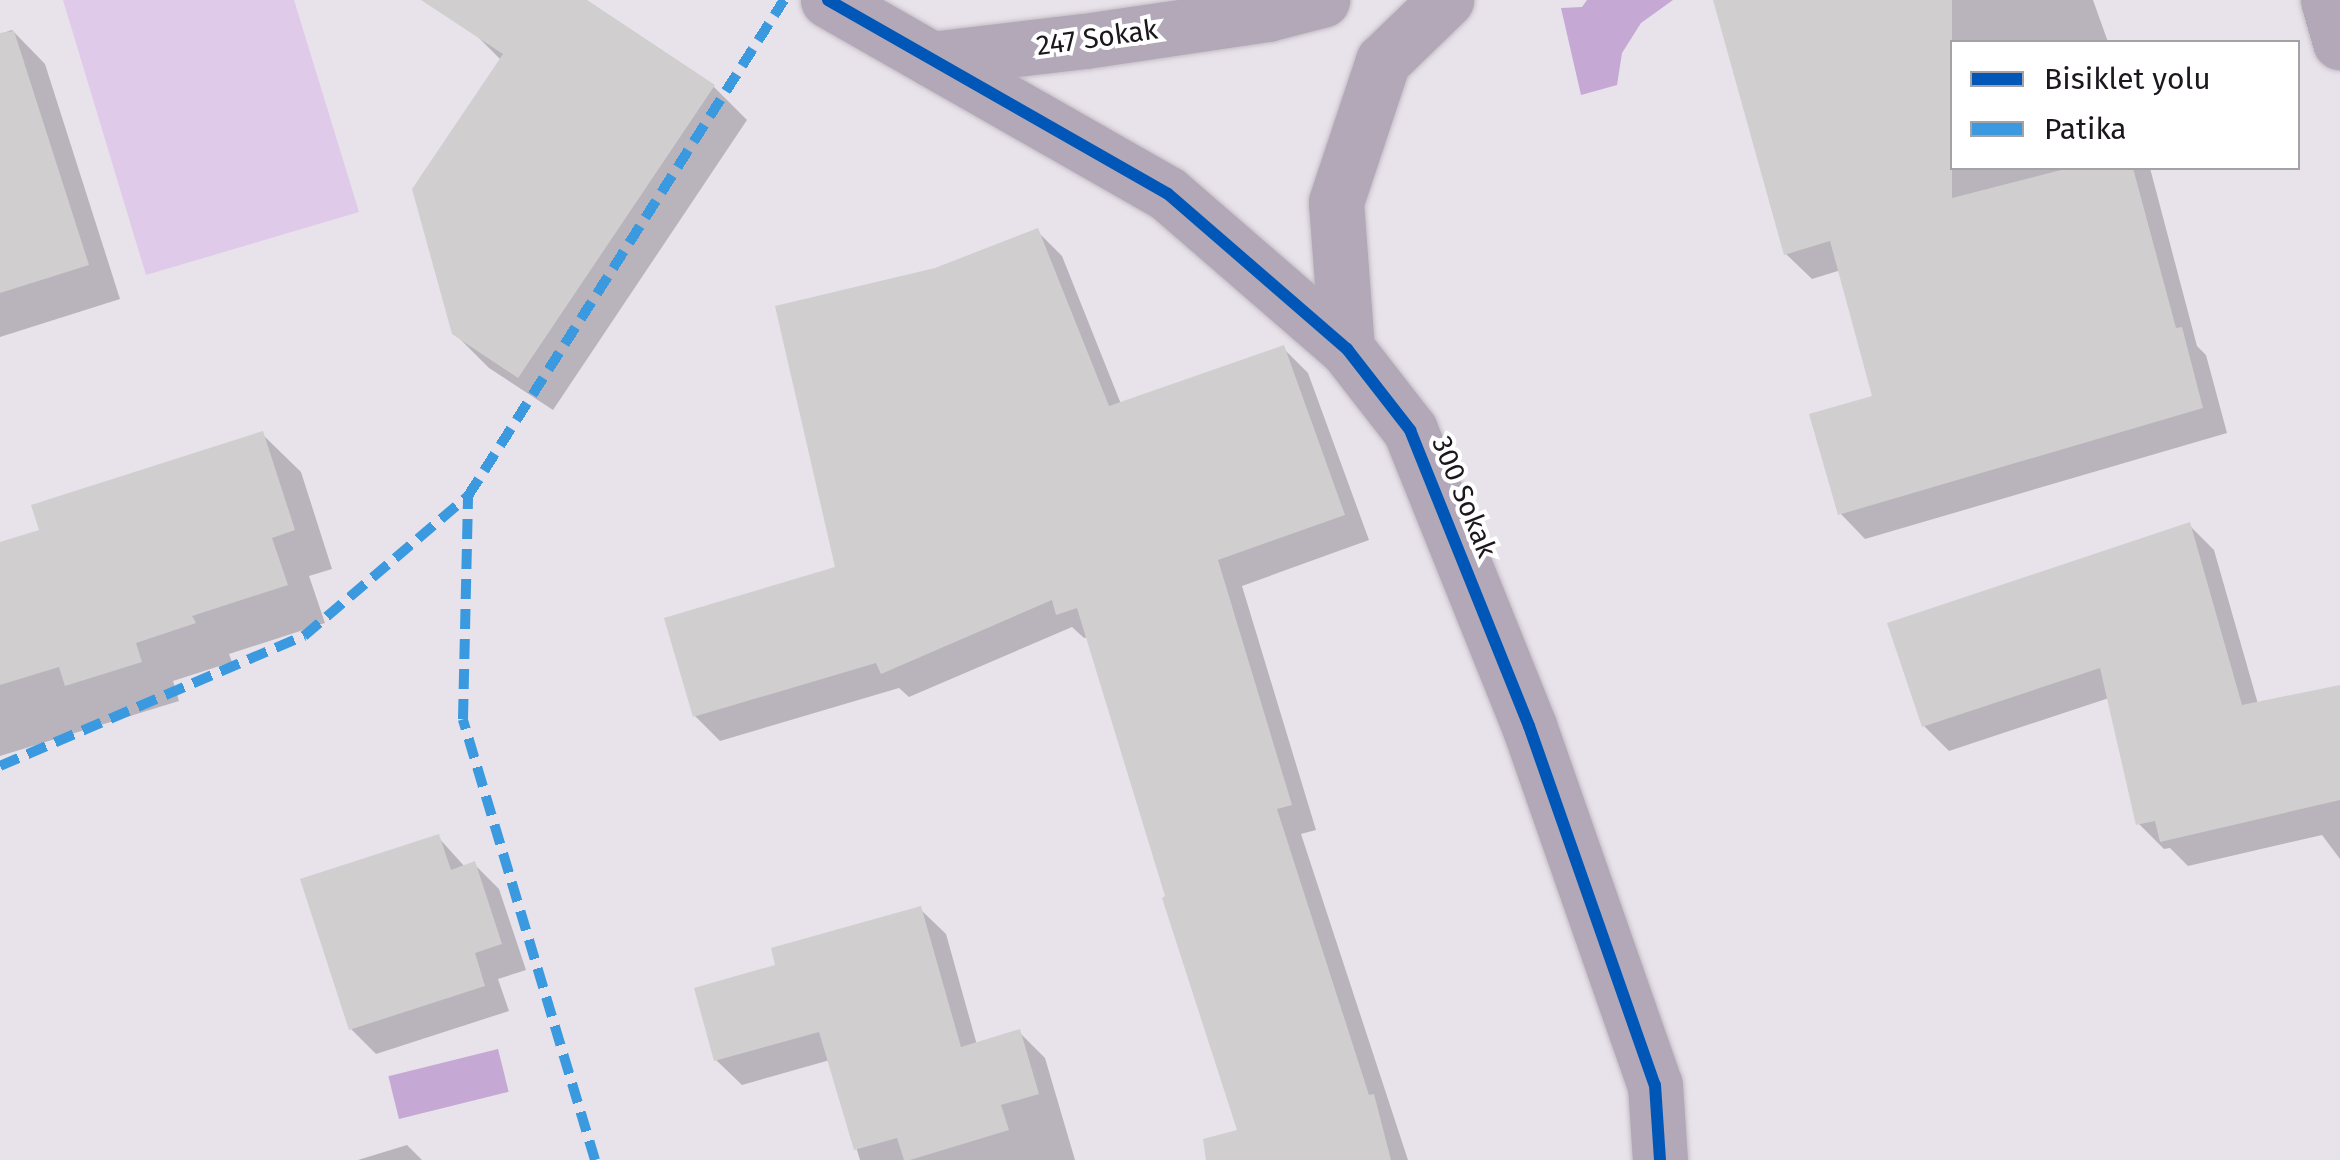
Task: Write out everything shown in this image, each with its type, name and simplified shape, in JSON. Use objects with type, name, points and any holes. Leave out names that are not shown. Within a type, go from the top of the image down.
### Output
[{"type":"street","name":"300 Sokak","points":[[828,0],[1168,194],[1347,350],[1410,430],[1529,726],[1655,1085],[1660,1160]]},
{"type":"street","name":"247 Sokak","points":[[931,59],[1267,14],[1322,0]]},
{"type":"street","points":[[1347,350],[1336,202],[1383,61],[1446,0]]},
{"type":"street","points":[[2328,0],[2340,42]]},
{"type":"shaded area","points":[[63,0],[294,0],[359,212],[146,275]]},
{"type":"shaded area","points":[[1587,0],[1673,0],[1641,23],[1622,53],[1617,85],[1581,95],[1561,8],[1582,7]]},
{"type":"shaded area","points":[[498,1049],[509,1092],[399,1119],[388,1076]]},
{"type":"building","points":[[421,0],[587,0],[715,85],[518,378],[452,334],[412,189],[503,54]]},
{"type":"building","points":[[1713,0],[1952,0],[1952,198],[2061,170],[2134,170],[2176,328],[2182,327],[2203,408],[1838,515],[1809,414],[1872,396],[1830,241],[1784,255]]},
{"type":"building","points":[[14,31],[89,265],[0,293],[0,33]]},
{"type":"building","points":[[1038,228],[1109,406],[1284,345],[1345,515],[1218,560],[1292,805],[1277,809],[1369,1095],[1374,1094],[1391,1160],[1206,1160],[1203,1139],[1237,1130],[1162,898],[1165,896],[1077,608],[1056,615],[1052,600],[881,674],[876,663],[693,717],[664,618],[835,567],[775,306],[935,268]]},
{"type":"building","points":[[263,431],[295,530],[272,538],[288,585],[192,616],[196,623],[136,643],[142,662],[65,686],[59,667],[0,685],[0,542],[39,530],[31,505]]},
{"type":"building","points":[[2190,522],[2242,705],[2340,685],[2340,800],[2160,842],[2155,821],[2136,825],[2100,668],[1922,727],[1887,623]]},
{"type":"building","points":[[439,834],[451,870],[475,861],[502,944],[475,953],[485,986],[349,1030],[300,879]]},
{"type":"building","points":[[921,906],[961,1047],[1020,1029],[1039,1094],[1001,1105],[1009,1130],[910,1160],[904,1160],[897,1138],[854,1150],[819,1032],[714,1061],[694,988],[775,965],[771,948]]},
{"type":"marked path","points":[[595,1160],[463,719],[468,496],[784,0]]},
{"type":"marked path","points":[[0,766],[304,636],[468,496]]},
{"type":"cycle path","points":[[828,0],[1168,194],[1347,349],[1410,430],[1529,726],[1655,1085],[1660,1160]]}]
